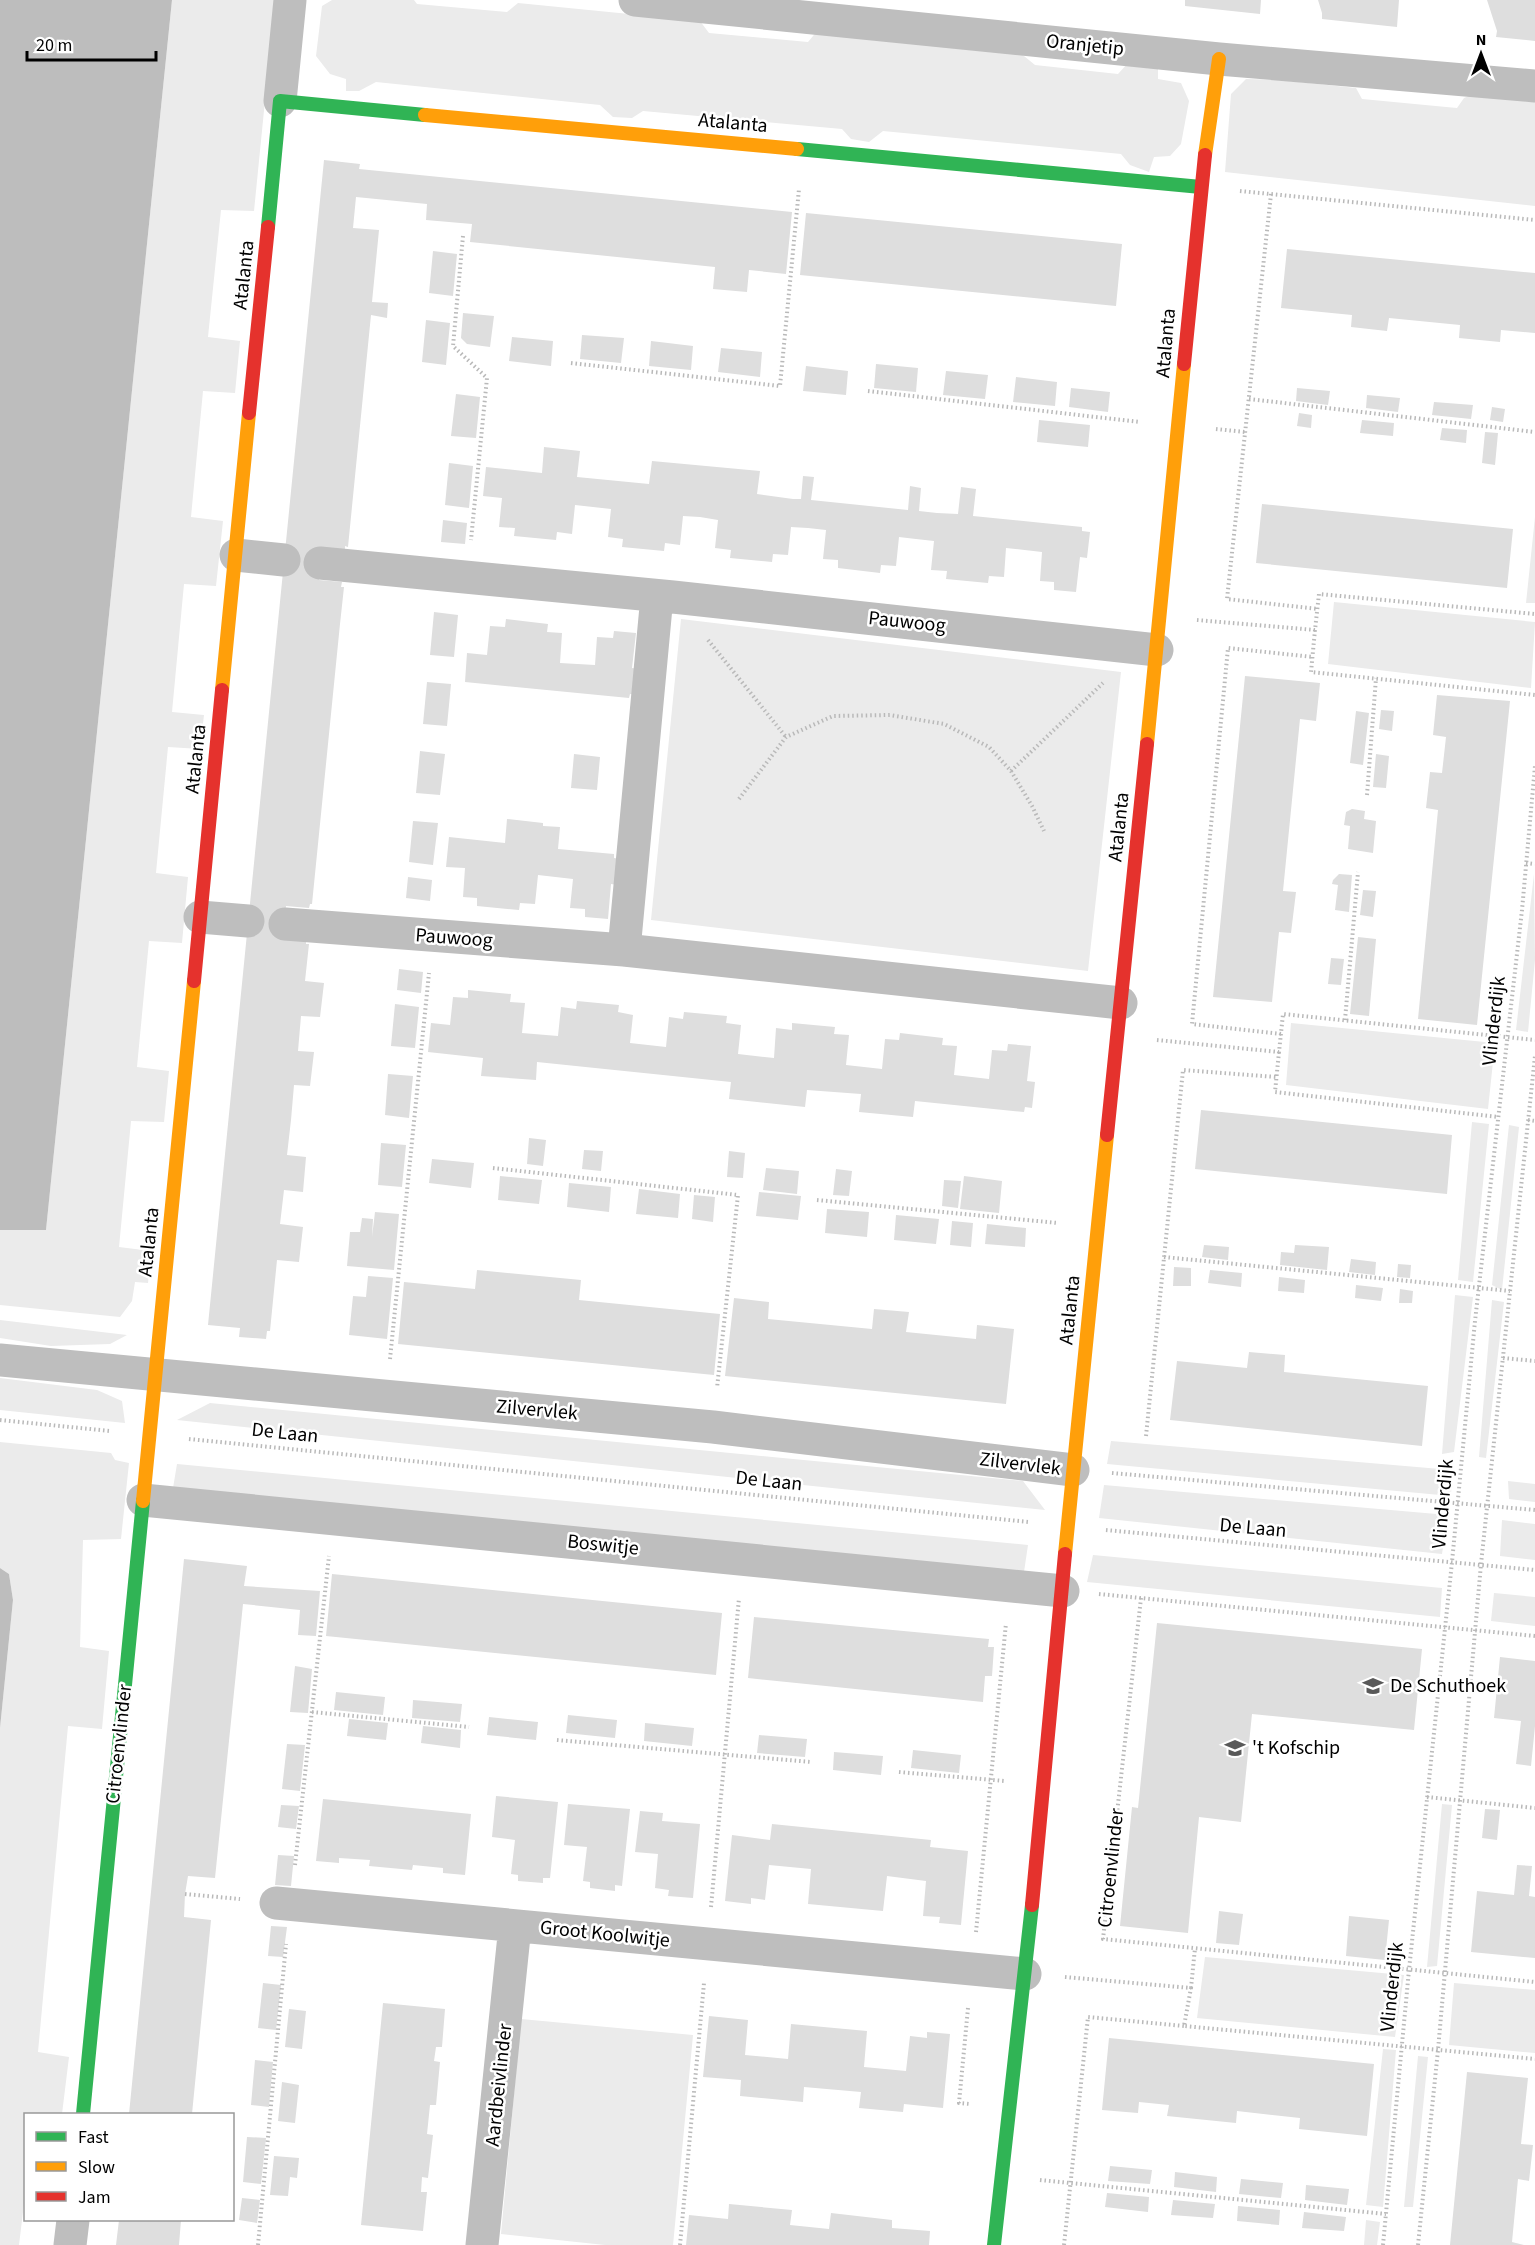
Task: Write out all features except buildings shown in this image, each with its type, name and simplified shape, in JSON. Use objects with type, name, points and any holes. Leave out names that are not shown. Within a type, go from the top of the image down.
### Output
[{"type":"street","points":[[280,101],[290,0]]},
{"type":"street","name":"Oranjetip","points":[[635,0],[1219,59],[1535,86]]},
{"type":"street","name":"Atalanta","points":[[1073,1470],[1121,1003],[1149,649],[1160,617],[1201,187],[1219,59]]},
{"type":"street","name":"Atalanta","points":[[155,1373],[280,101],[1201,187]]},
{"type":"street","points":[[236,555],[284,560]]},
{"type":"street","name":"Pauwoog","points":[[320,563],[665,596],[1149,649]]},
{"type":"street","points":[[624,950],[665,596]]},
{"type":"street","points":[[200,917],[248,921]]},
{"type":"street","name":"Pauwoog","points":[[285,924],[624,950],[1121,1003]]},
{"type":"street","name":"Zilvervlek","points":[[0,1360],[713,1427],[1073,1470]]},
{"type":"street","name":"Citroenvlinder","points":[[83,2113],[155,1373]]},
{"type":"street","points":[[994,2245],[1025,1974],[1073,1470]]},
{"type":"street","name":"Boswitje","points":[[143,1500],[1063,1591]]},
{"type":"street","name":"Groot Koolwitje","points":[[276,1903],[1025,1974]]},
{"type":"street","name":"Aardbeivlinder","points":[[482,2245],[515,1926]]},
{"type":"street","points":[[70,2245],[73,2221]]},
{"type":"path","points":[[571,363],[780,386],[803,149]]},
{"type":"path","points":[[1201,187],[1535,220]]},
{"type":"path","points":[[1271,194],[1227,598],[1318,609]]},
{"type":"path","points":[[458,576],[487,378],[453,346],[464,236]]},
{"type":"path","points":[[868,391],[1245,432]]},
{"type":"path","points":[[1249,399],[1535,432]]},
{"type":"path","points":[[1535,614],[1319,594],[1311,672],[1535,695]]},
{"type":"path","points":[[665,596],[786,736]]},
{"type":"path","points":[[1160,617],[1315,630]]},
{"type":"path","points":[[1281,1034],[1192,1024],[1228,648],[1313,657]]},
{"type":"path","points":[[1011,771],[1149,649]]},
{"type":"path","points":[[1367,795],[1376,678]]},
{"type":"path","points":[[739,799],[786,736],[833,716],[890,715],[944,724],[988,747],[1011,771],[1044,831]]},
{"type":"path","name":"Vlinderdijk","points":[[1383,2245],[1401,2046],[1535,766]]},
{"type":"path","points":[[1526,863],[1535,864]]},
{"type":"path","points":[[1345,1020],[1358,872]]},
{"type":"path","points":[[384,1395],[390,1359],[426,936]]},
{"type":"path","points":[[1498,1117],[1275,1092],[1283,1014],[1507,1035],[1535,1040]]},
{"type":"path","points":[[1117,1036],[1279,1052]]},
{"type":"path","points":[[1418,2245],[1438,2050],[1481,1564],[1535,1056]]},
{"type":"path","points":[[1146,1436],[1183,1070],[1276,1077]]},
{"type":"path","points":[[1528,1120],[1535,1121]]},
{"type":"path","points":[[493,1168],[738,1195],[713,1427]]},
{"type":"path","points":[[817,1200],[1098,1227]]},
{"type":"path","points":[[1164,1257],[1510,1291]]},
{"type":"path","points":[[1503,1358],[1535,1361]]},
{"type":"path","name":"De Laan","points":[[0,1420],[1535,1570]]},
{"type":"path","points":[[1073,1470],[1535,1510]]},
{"type":"path","points":[[1063,1591],[1535,1636]]},
{"type":"path","name":"Citroenvlinder","points":[[1141,1598],[1103,1939],[1535,1982]]},
{"type":"path","points":[[312,1712],[469,1727]]},
{"type":"path","points":[[557,1740],[811,1762]]},
{"type":"path","points":[[899,1772],[1044,1785]]},
{"type":"path","points":[[1427,1797],[1535,1808]]},
{"type":"path","points":[[186,1894],[276,1903]]},
{"type":"path","points":[[1184,2026],[1195,1948]]},
{"type":"path","points":[[1025,1974],[1191,1988]]},
{"type":"path","points":[[1064,2245],[1088,2017],[1535,2059]]},
{"type":"path","points":[[1002,2176],[1386,2214]]},
{"type":"shaded area","points":[[0,0],[172,0],[46,1230],[0,1230]]},
{"type":"shaded area","points":[[172,0],[275,0],[254,211],[221,210],[208,337],[240,341],[235,393],[203,391],[191,517],[223,521],[216,586],[184,584],[172,712],[204,715],[200,749],[168,747],[156,873],[188,877],[182,943],[149,941],[137,1067],[169,1071],[164,1122],[131,1121],[119,1247],[151,1251],[148,1283],[135,1282],[132,1301],[120,1317],[0,1305],[0,1230],[46,1230]]},
{"type":"shaded area","points":[[332,0],[414,0],[417,4],[507,12],[518,3],[700,21],[709,33],[808,42],[818,30],[1014,48],[1035,65],[1118,74],[1128,63],[1158,65],[1158,79],[1181,83],[1189,101],[1181,144],[1170,156],[1154,157],[1149,172],[1130,165],[1121,154],[883,131],[869,142],[851,139],[842,129],[643,111],[632,118],[613,117],[600,105],[376,82],[359,91],[346,91],[346,79],[330,74],[316,56],[322,6]]},
{"type":"shaded area","points":[[1246,79],[1356,88],[1362,99],[1457,108],[1464,98],[1476,93],[1535,102],[1535,206],[1225,172],[1231,94]]},
{"type":"shaded area","points":[[1535,517],[1535,603],[1526,603]]},
{"type":"shaded area","points":[[1334,602],[1535,622],[1531,688],[1328,664]]},
{"type":"shaded area","points":[[681,619],[1121,672],[1088,971],[651,920]]},
{"type":"shaded area","points":[[1534,874],[1535,960],[1528,1032],[1516,1030]]},
{"type":"shaded area","points":[[1291,1023],[1495,1043],[1488,1109],[1286,1085]]},
{"type":"shaded area","points":[[1472,1122],[1489,1124],[1473,1282],[1458,1280]]},
{"type":"shaded area","points":[[1509,1125],[1519,1127],[1502,1290],[1492,1285]]},
{"type":"shaded area","points":[[1455,1295],[1473,1297],[1454,1452],[1442,1454]]},
{"type":"shaded area","points":[[1492,1300],[1504,1302],[1486,1458],[1479,1457]]},
{"type":"shaded area","points":[[0,1320],[127,1335],[110,1344],[51,1346],[0,1338]]},
{"type":"shaded area","points":[[0,1378],[97,1390],[122,1401],[125,1423],[0,1410]]},
{"type":"shaded area","points":[[210,1403],[1023,1481],[1045,1510],[177,1420]]},
{"type":"shaded area","points":[[1111,1441],[1452,1470],[1451,1496],[1107,1464]]},
{"type":"shaded area","points":[[0,1442],[111,1453],[115,1460],[129,1463],[121,1539],[83,1540],[80,1647],[109,1651],[102,1729],[68,1726],[38,2052],[69,2057],[62,2113],[24,2113],[24,2204],[19,2245],[0,2245],[0,1728],[13,1600],[9,1574],[0,1568]]},
{"type":"shaded area","points":[[177,1464],[1028,1545],[1024,1572],[173,1488]]},
{"type":"shaded area","points":[[1508,1481],[1535,1484],[1535,1502],[1509,1499]]},
{"type":"shaded area","points":[[1104,1485],[1448,1515],[1442,1554],[1099,1518]]},
{"type":"shaded area","points":[[1502,1520],[1535,1524],[1535,1560],[1500,1556]]},
{"type":"shaded area","points":[[1093,1555],[1442,1588],[1440,1617],[1087,1582]]},
{"type":"shaded area","points":[[0,1568],[9,1574],[13,1600],[0,1728]]},
{"type":"shaded area","points":[[1494,1593],[1535,1597],[1535,1626],[1491,1621]]},
{"type":"shaded area","points":[[1442,1804],[1452,1805],[1437,1966],[1427,1967]]},
{"type":"shaded area","points":[[1205,1957],[1404,1975],[1395,2037],[1197,2018]]},
{"type":"shaded area","points":[[1454,1983],[1535,1990],[1535,2053],[1449,2045]]},
{"type":"shaded area","points":[[521,2019],[693,2035],[673,2245],[605,2245],[501,2234]]},
{"type":"shaded area","points":[[1383,2049],[1396,2050],[1383,2207],[1366,2205]]},
{"type":"shaded area","points":[[1418,2056],[1428,2057],[1413,2207],[1404,2207]]},
{"type":"shaded area","points":[[1366,2220],[1380,2222],[1377,2245],[1364,2245]]},
{"type":"traffic: fast","points":[[268,227],[280,101],[425,115]]},
{"type":"traffic: fast","points":[[797,149],[1201,187]]},
{"type":"traffic: fast","points":[[83,2113],[143,1501]]},
{"type":"traffic: fast","points":[[994,2245],[1032,1905]]},
{"type":"traffic: slow","points":[[1205,155],[1219,59]]},
{"type":"traffic: slow","points":[[425,115],[797,149]]},
{"type":"traffic: slow","points":[[1147,744],[1184,364]]},
{"type":"traffic: slow","points":[[222,690],[249,413]]},
{"type":"traffic: slow","points":[[143,1501],[194,981]]},
{"type":"traffic: slow","points":[[1065,1554],[1107,1135]]},
{"type":"traffic: jam","points":[[1184,364],[1205,155]]},
{"type":"traffic: jam","points":[[249,413],[268,227]]},
{"type":"traffic: jam","points":[[194,981],[222,690]]},
{"type":"traffic: jam","points":[[1107,1135],[1147,744]]},
{"type":"traffic: jam","points":[[1032,1905],[1065,1554]]},
{"type":"place","name":"De Schuthoek","points":[[1373,1686]]},
{"type":"place","name":"'t Kofschip","points":[[1235,1748]]}]
